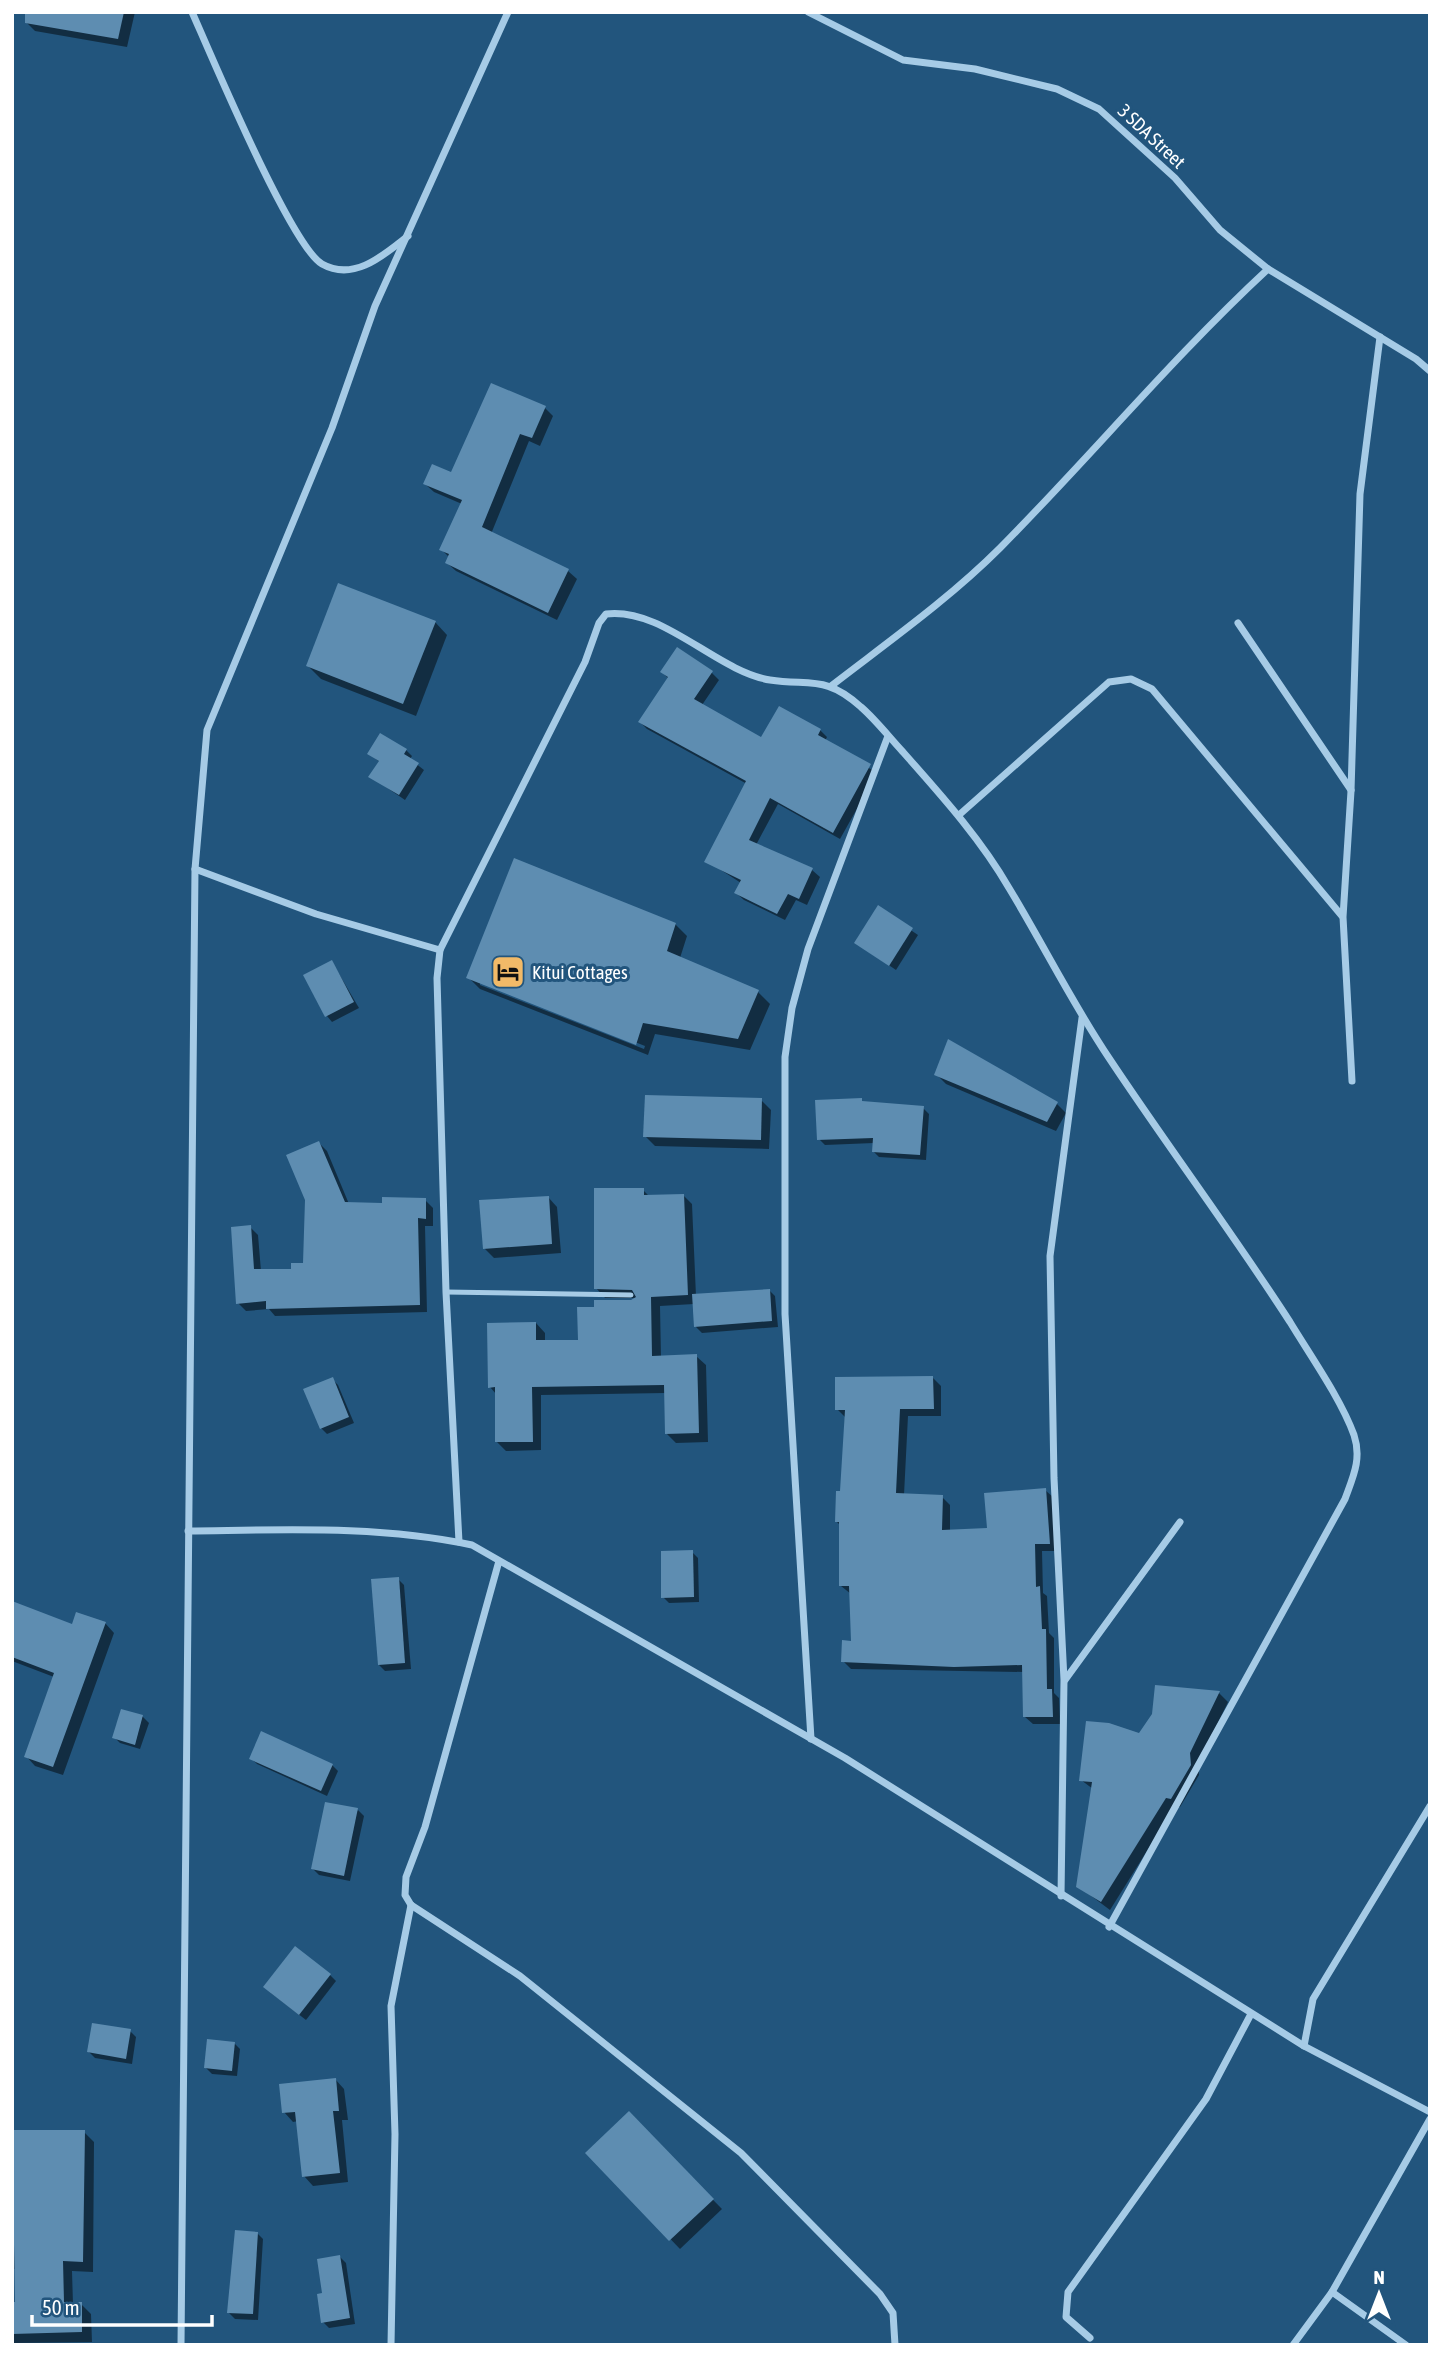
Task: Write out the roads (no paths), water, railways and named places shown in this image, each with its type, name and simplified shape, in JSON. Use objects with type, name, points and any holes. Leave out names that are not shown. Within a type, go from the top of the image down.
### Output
[{"type":"street","points":[[192,12],[280,200],[303,241],[321,263],[341,270],[363,267],[409,235]]},
{"type":"street","points":[[181,2345],[195,869],[207,730],[331,428],[375,306],[508,12]]},
{"type":"street","name":"3 SDA Street","points":[[808,12],[903,60],[998,75],[1057,89],[1099,109],[1175,178],[1220,230],[1268,269],[1380,337],[1430,371]]},
{"type":"street","points":[[831,686],[929,610],[999,550],[1210,323],[1268,269]]},
{"type":"street","points":[[1352,1080],[1343,917],[1351,791],[1360,494],[1380,337]]},
{"type":"street","points":[[459,1542],[446,1292],[437,978],[440,950],[585,662],[599,623],[606,614],[619,612],[643,619],[748,674],[770,680],[804,680],[831,686],[860,706],[888,736],[959,816],[1008,886],[1083,1017],[1245,1253],[1316,1363],[1354,1435],[1359,1463],[1338,1511],[1109,1927]]},
{"type":"street","points":[[1238,623],[1351,791]]},
{"type":"street","points":[[959,816],[1109,682],[1131,679],[1152,689],[1343,917]]},
{"type":"street","points":[[811,1739],[785,1314],[785,1057],[792,1008],[808,949],[888,736]]},
{"type":"street","points":[[195,869],[316,914],[440,950]]},
{"type":"street","points":[[1061,1896],[1065,1680],[1054,1478],[1050,1256],[1083,1017]]},
{"type":"street","points":[[1065,1680],[1180,1522]]},
{"type":"street","points":[[188,1531],[343,1529],[418,1534],[472,1545],[811,1739],[1304,2046],[1430,2112]]},
{"type":"street","points":[[499,1561],[425,1827],[406,1877],[405,1895],[411,1905],[520,1976],[741,2153],[880,2294],[893,2313],[895,2345]]},
{"type":"street","points":[[1304,2046],[1313,1999],[1430,1806]]},
{"type":"street","points":[[391,2345],[395,2134],[391,2006],[411,1905]]},
{"type":"street","points":[[1090,2338],[1066,2318],[1068,2292],[1206,2099],[1251,2014]]},
{"type":"street","points":[[1293,2345],[1332,2291],[1430,2119]]},
{"type":"street","points":[[1332,2291],[1406,2345]]},
{"type":"lane","points":[[446,1292],[631,1295]]},
{"type":"place","name":"Kitui Cottages","points":[[508,972]]}]
